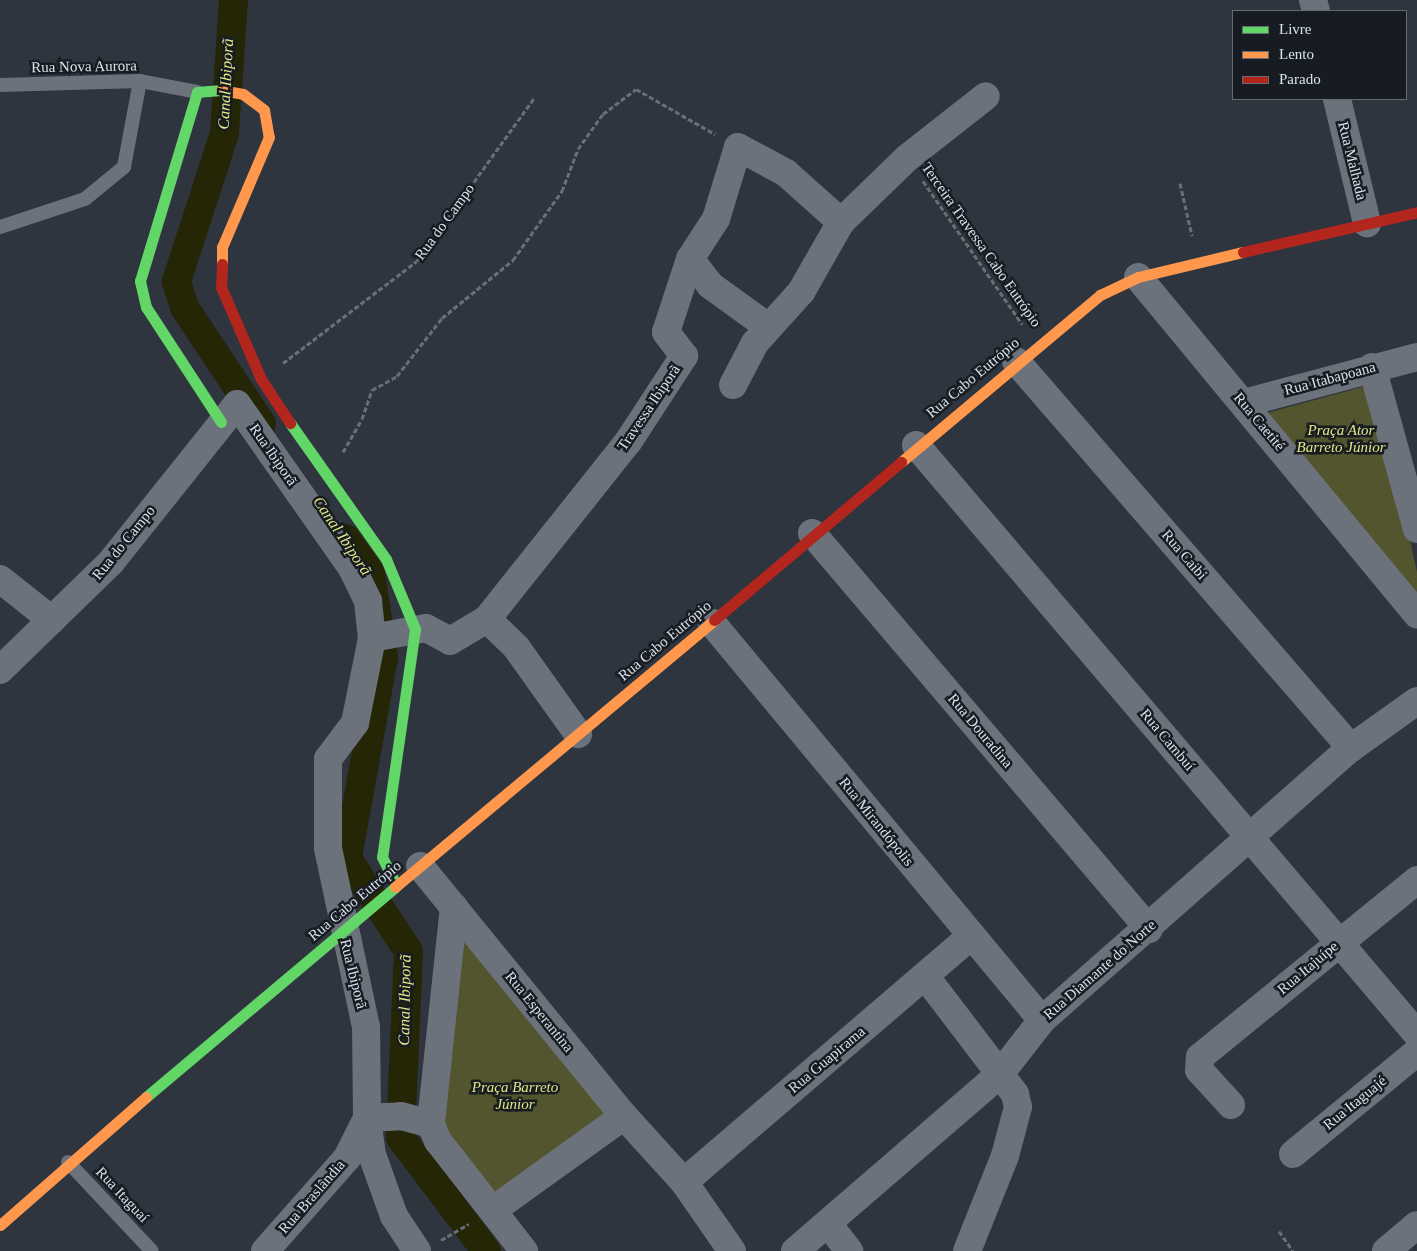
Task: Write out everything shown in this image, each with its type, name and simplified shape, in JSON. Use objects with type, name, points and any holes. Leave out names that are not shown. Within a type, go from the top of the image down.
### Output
[{"type":"street","points":[[229,413],[146,307],[140,281],[197,92],[213,89],[243,94],[264,110],[269,136],[222,247],[222,287],[261,379],[330,482],[386,558],[408,629],[382,857],[396,886]]},
{"type":"street","points":[[734,385],[768,327],[801,292],[841,222],[906,158],[986,96]]},
{"type":"street","name":"Rua Malhada","points":[[1337,100],[1367,223]]},
{"type":"street","points":[[738,147],[786,173],[841,222]]},
{"type":"street","name":"Travessa Ibiporã","points":[[408,629],[426,628],[450,641],[487,619],[628,442],[684,356],[666,332],[690,259],[716,219],[738,147]]},
{"type":"street","name":"Rua Cabo Eutrópio","points":[[0,1225],[68,1162],[712,623],[812,533],[916,445],[1026,353],[1100,295],[1138,277],[1417,212]]},
{"type":"street","points":[[690,259],[710,285],[768,327]]},
{"type":"street","name":"Rua Caetité","points":[[1138,277],[1417,614]]},
{"type":"street","name":"Rua Caibi","points":[[1026,353],[1351,748]]},
{"type":"street","name":"Rua Itabapoana","points":[[1244,403],[1372,367],[1417,357]]},
{"type":"street","points":[[1372,367],[1417,529]]},
{"type":"street","name":"Rua do Campo","points":[[0,670],[111,562],[229,413]]},
{"type":"street","name":"Rua Ibiporã","points":[[229,413],[352,568],[368,601],[372,638],[355,723],[328,759],[328,848],[343,930],[366,1027],[367,1118],[372,1155],[394,1216],[425,1248]]},
{"type":"street","name":"Rua Cambuí","points":[[916,445],[1417,1034]]},
{"type":"street","name":"Rua Douradina","points":[[812,533],[1149,929]]},
{"type":"street","points":[[0,579],[52,620]]},
{"type":"street","points":[[487,619],[516,647],[578,734]]},
{"type":"street","name":"Rua Mirandópolis","points":[[712,623],[970,937],[1042,1020]]},
{"type":"street","points":[[372,638],[408,629]]},
{"type":"street","name":"Rua Diamante do Norte","points":[[795,1251],[1008,1084],[1042,1020],[1149,929],[1351,748],[1417,701]]},
{"type":"street","points":[[420,866],[454,907],[430,1124],[438,1141],[484,1215],[524,1251]]},
{"type":"street","name":"Rua Itajuípe","points":[[1231,1105],[1199,1070],[1200,1057],[1339,941],[1417,880]]},
{"type":"street","name":"Rua Esperantina","points":[[454,907],[624,1116],[684,1182],[732,1251]]},
{"type":"street","name":"Rua Guapirama","points":[[684,1182],[926,977],[970,937]]},
{"type":"street","points":[[926,977],[1008,1084],[1018,1107],[1005,1156],[966,1251]]},
{"type":"street","name":"Rua Itaguajé","points":[[1293,1154],[1417,1052]]},
{"type":"street","points":[[367,1118],[401,1116],[430,1124]]},
{"type":"street","points":[[484,1215],[624,1116]]},
{"type":"street","name":"Rua Braslândia","points":[[265,1251],[347,1158],[367,1118]]},
{"type":"street","points":[[829,1225],[849,1251]]},
{"type":"street","points":[[1386,1251],[1417,1225]]},
{"type":"lane","name":"Rua Nova Aurora","points":[[0,85],[140,81],[197,92]]},
{"type":"lane","points":[[0,227],[85,199],[124,167],[140,81]]},
{"type":"lane","name":"Rua Itaguaí","points":[[68,1162],[152,1251]]},
{"type":"path","points":[[330,482],[372,390],[397,376],[442,318],[513,260],[562,191],[578,149],[603,114],[636,89],[738,147]]},
{"type":"path","name":"Rua do Campo","points":[[261,379],[417,261],[534,98]]},
{"type":"path","name":"Terceira Travessa Cabo Eutrópio","points":[[906,158],[1026,353]]},
{"type":"path","points":[[1180,183],[1199,263]]},
{"type":"path","points":[[425,1248],[484,1215]]},
{"type":"path","points":[[1279,1231],[1293,1251]]},
{"type":"green space","name":"Praça Ator Barreto Júnior","points":[[1366,386],[1405,518],[1417,572],[1417,602],[1267,413]]},
{"type":"green space","name":"Praça Barreto Júnior","points":[[463,919],[621,1108],[482,1213],[435,1132]]},
{"type":"waterway","name":"Canal Ibiporã","points":[[233,0],[224,133],[176,281],[184,307],[261,423]]},
{"type":"waterway","name":"Canal Ibiporã","points":[[345,538],[370,573],[383,657],[347,858],[408,951],[400,1137],[486,1251]]},
{"type":"traffic: fast","points":[[221,90],[197,92],[140,281],[146,307],[221,422]]},
{"type":"traffic: fast","points":[[290,423],[386,559],[415,629],[382,857],[396,885]]},
{"type":"traffic: fast","points":[[146,1097],[395,887]]},
{"type":"traffic: slow","points":[[221,90],[243,94],[264,110],[269,137],[222,247],[222,264]]},
{"type":"traffic: slow","points":[[901,462],[1100,295],[1138,277],[1243,252]]},
{"type":"traffic: slow","points":[[395,887],[714,620]]},
{"type":"traffic: slow","points":[[0,1225],[146,1097]]},
{"type":"traffic: jam","points":[[1243,252],[1417,212]]},
{"type":"traffic: jam","points":[[222,264],[221,287],[261,379],[290,423]]},
{"type":"traffic: jam","points":[[714,620],[901,462]]}]
